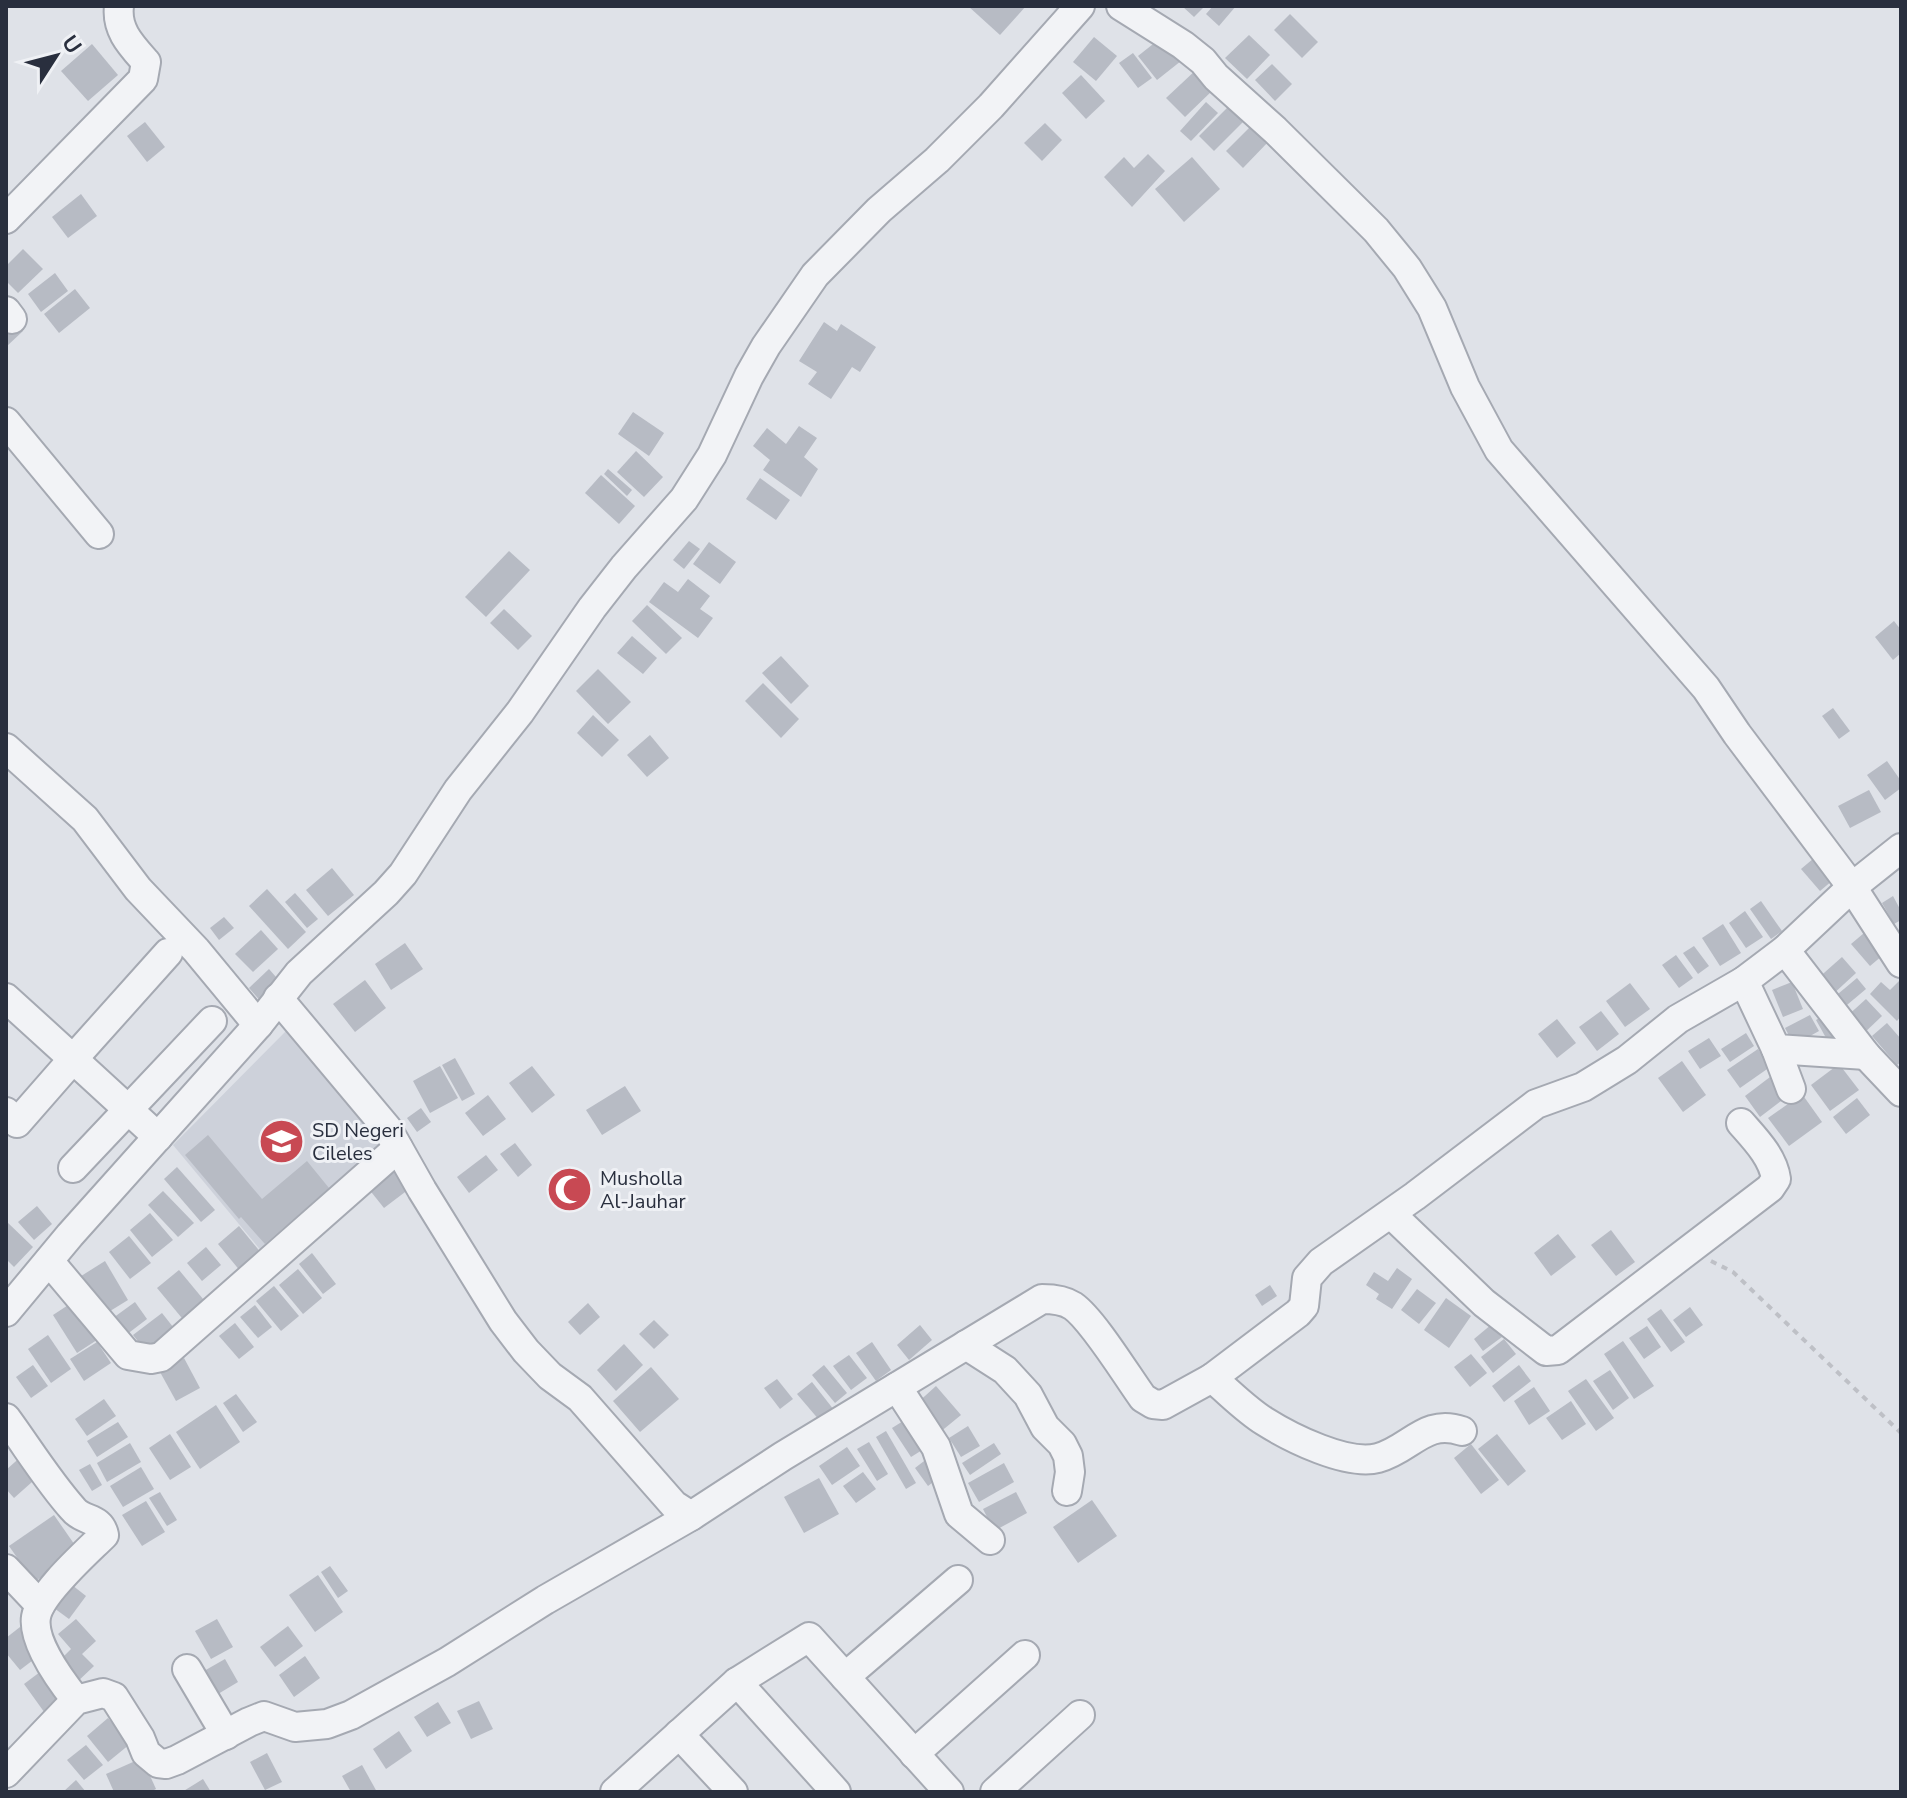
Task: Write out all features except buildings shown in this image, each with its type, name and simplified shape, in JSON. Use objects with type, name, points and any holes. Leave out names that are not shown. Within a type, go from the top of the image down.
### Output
[{"type":"street","points":[[6,219],[143,79],[146,62],[126,39],[118,18],[119,6]]},
{"type":"street","points":[[6,1312],[258,1025],[299,973],[403,874],[458,790],[520,712],[592,608],[684,499],[712,455],[766,346],[815,275],[879,210],[937,160],[980,117],[1080,6]]},
{"type":"street","points":[[1121,6],[1203,61],[1376,230],[1407,268],[1432,308],[1465,387],[1499,450],[1706,688],[1852,887],[1901,963]]},
{"type":"street","points":[[6,422],[99,534]]},
{"type":"street","points":[[6,748],[85,819],[138,889],[196,950],[258,1025]]},
{"type":"street","points":[[6,1773],[76,1700],[103,1693],[114,1697],[146,1753],[158,1763],[166,1764],[264,1716],[295,1727],[327,1724],[351,1715],[447,1662],[545,1600],[691,1516],[783,1456],[1042,1299],[1053,1299],[1073,1306],[1092,1327],[1143,1398],[1163,1405],[1212,1378],[1298,1313],[1304,1306],[1307,1278],[1321,1262],[1391,1214],[1536,1104],[1583,1087],[1627,1060],[1678,1019],[1744,981],[1785,950],[1852,887],[1901,848]]},
{"type":"street","points":[[1785,950],[1866,1055],[1901,1092]]},
{"type":"street","points":[[6,1112],[17,1123],[168,953]]},
{"type":"street","points":[[1744,981],[1791,1089]]},
{"type":"street","points":[[6,998],[158,1137]]},
{"type":"street","points":[[278,998],[387,1128],[503,1321],[526,1351],[550,1376],[580,1398],[674,1505],[691,1516]]},
{"type":"street","points":[[73,1168],[212,1021]]},
{"type":"street","points":[[1776,1049],[1866,1055]]},
{"type":"street","points":[[1391,1214],[1484,1303],[1546,1351],[1558,1350],[1770,1188],[1776,1179],[1775,1170],[1764,1150],[1741,1123]]},
{"type":"street","points":[[49,1261],[128,1355],[151,1359],[161,1357],[398,1148]]},
{"type":"street","points":[[966,1345],[1005,1370],[1028,1395],[1045,1427],[1062,1444],[1068,1456],[1070,1472],[1067,1491]]},
{"type":"street","points":[[1212,1378],[1263,1420],[1325,1451],[1357,1460],[1379,1458],[1436,1427],[1462,1431]]},
{"type":"street","points":[[897,1387],[936,1447],[959,1514],[990,1540]]},
{"type":"street","points":[[6,1418],[76,1513],[99,1522],[104,1535],[67,1571],[40,1605],[36,1617],[38,1637],[53,1667],[76,1700]]},
{"type":"street","points":[[6,1569],[40,1605]]},
{"type":"street","points":[[845,1677],[958,1580]]},
{"type":"street","points":[[618,1791],[737,1682],[809,1637],[949,1792]]},
{"type":"street","points":[[914,1754],[1025,1655]]},
{"type":"street","points":[[187,1669],[226,1735]]},
{"type":"street","points":[[737,1682],[836,1792]]},
{"type":"street","points":[[995,1792],[1080,1715]]},
{"type":"street","points":[[679,1734],[733,1792]]},
{"type":"path","points":[[1684,1256],[1710,1260],[1733,1272],[1901,1433]]},
{"type":"shaded area","name":"SD Negeri Cileles","points":[[287,1030],[390,1136],[263,1253],[173,1145]]},
{"type":"place","name":"SD Negeri Cileles","points":[[281,1141]]},
{"type":"place","name":"Musholla Al-Jauhar","points":[[569,1189]]}]
